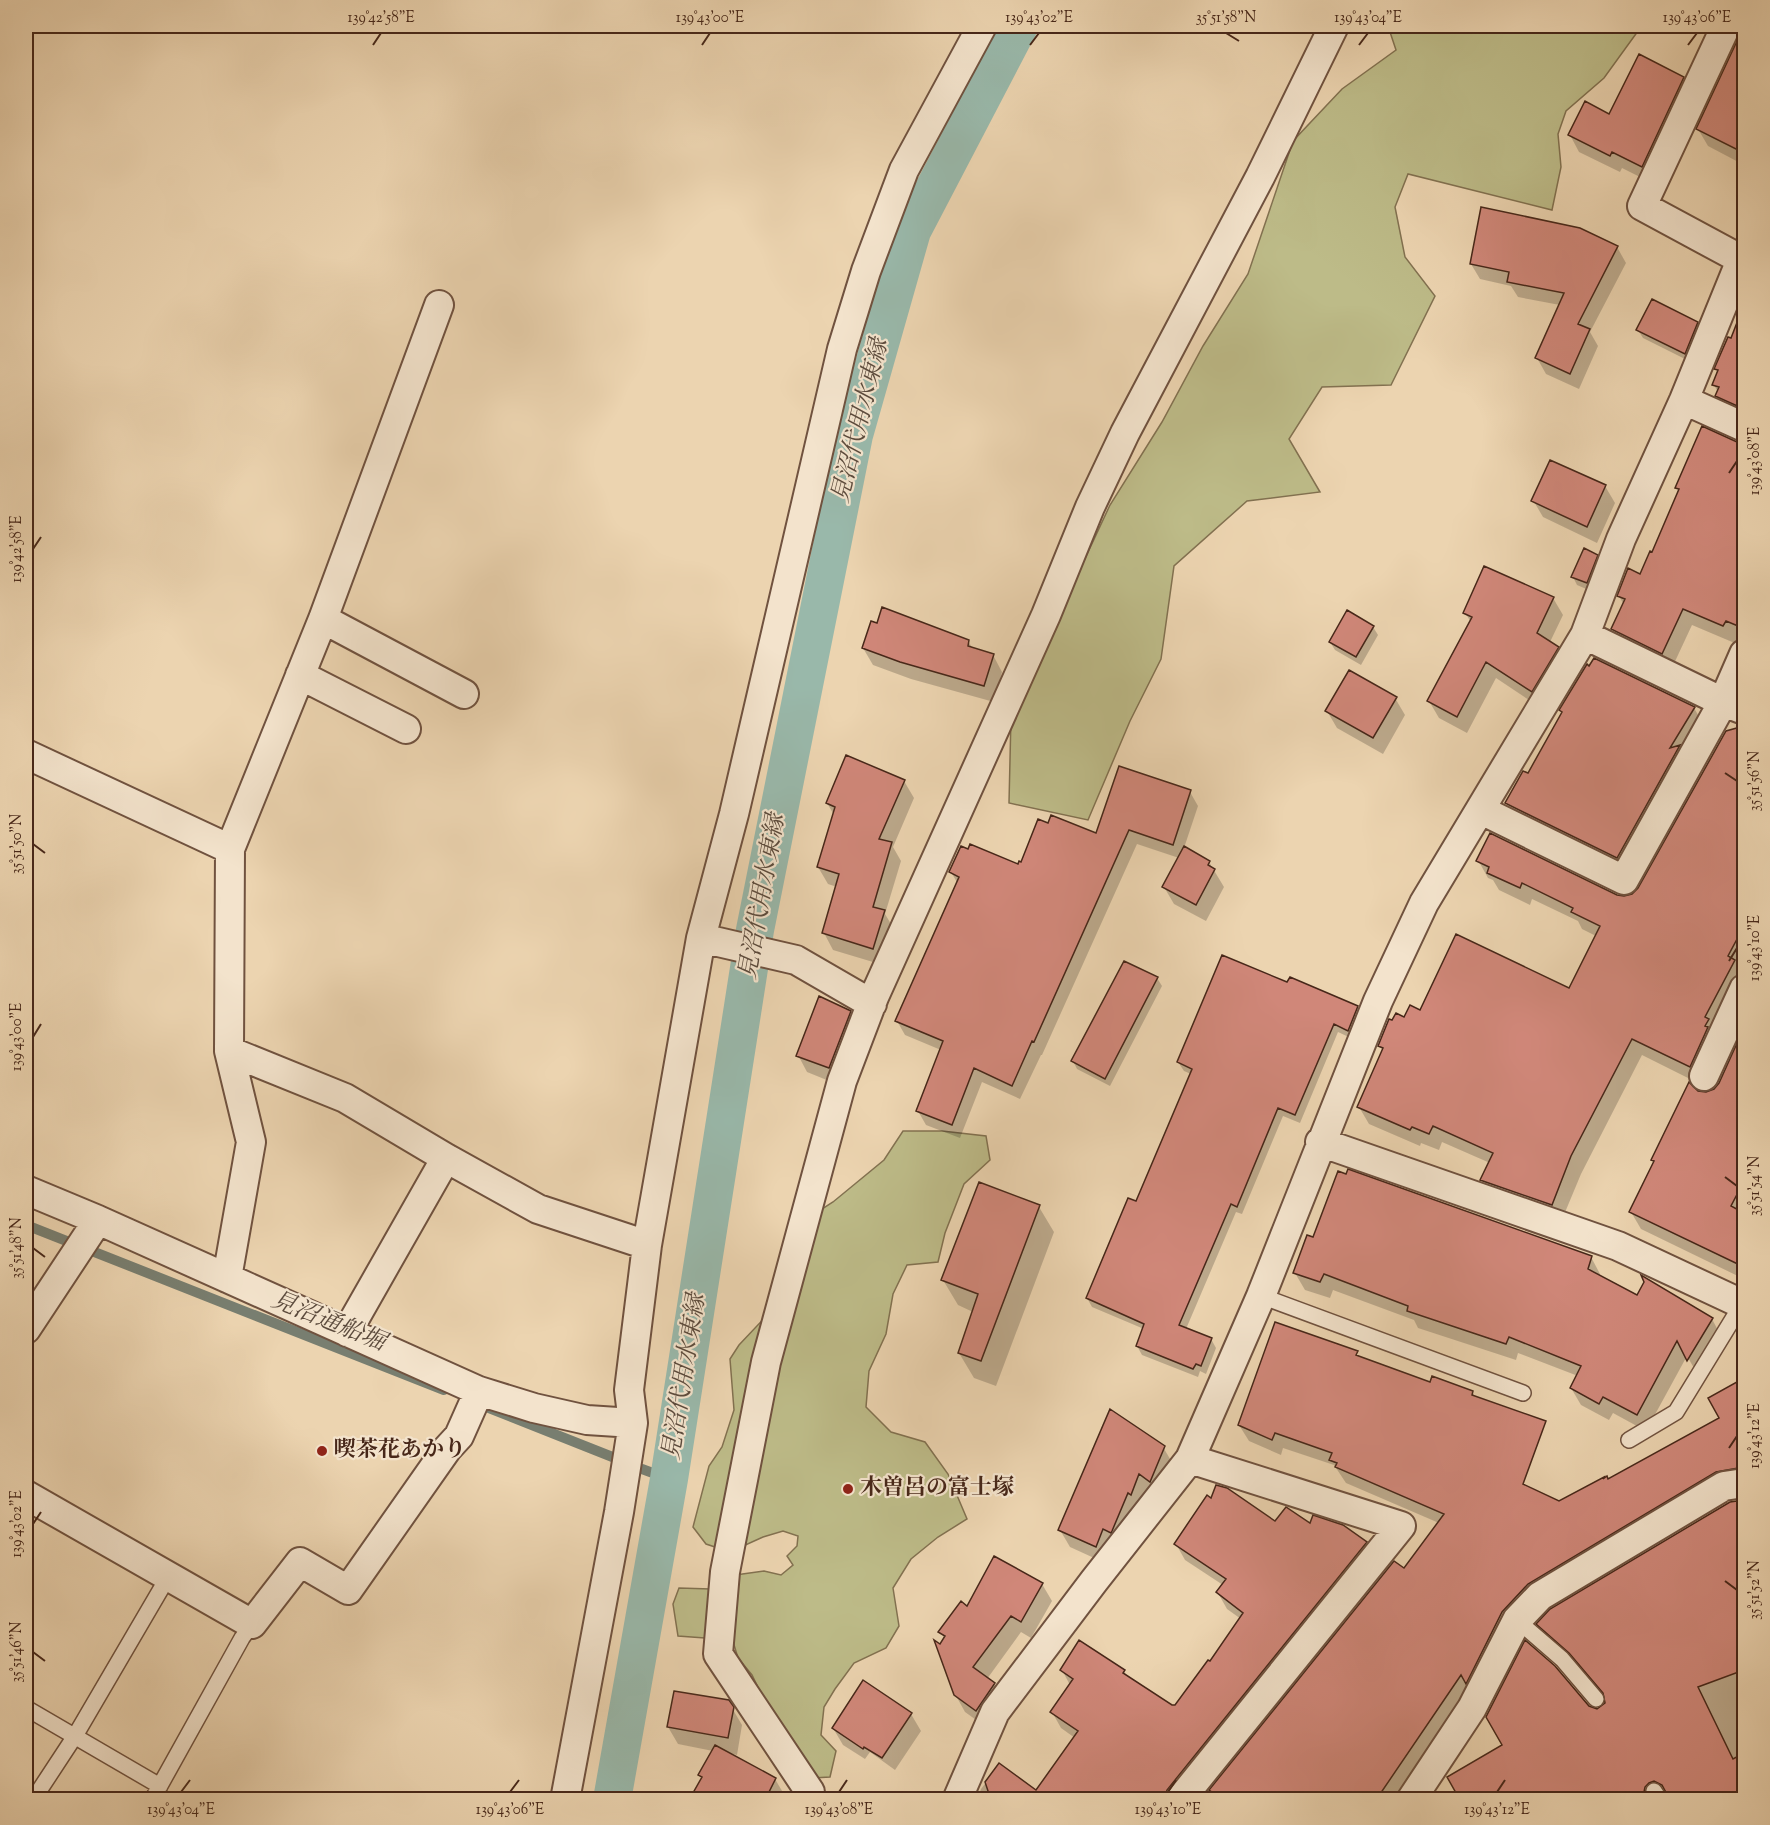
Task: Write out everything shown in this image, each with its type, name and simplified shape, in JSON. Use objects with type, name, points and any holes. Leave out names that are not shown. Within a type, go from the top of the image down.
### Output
[{"type":"street","points":[[566,1800],[633,1423],[629,1390],[647,1245],[713,941],[735,814],[842,349],[866,272],[903,170],[982,26]]},
{"type":"street","points":[[804,1800],[810,1792],[718,1654],[726,1572],[766,1362],[842,1081],[872,1004],[1046,615],[1095,496],[1125,433],[1260,177],[1334,26]]},
{"type":"street","points":[[957,1800],[995,1712],[1190,1459],[1261,1296],[1320,1142],[1378,1001],[1424,903],[1586,635],[1621,539],[1684,400],[1743,261],[1642,206],[1726,26]]},
{"type":"street","points":[[227,1278],[251,1142],[229,1051],[230,849],[322,619],[439,305]]},
{"type":"street","points":[[1684,400],[1744,427]]},
{"type":"street","points":[[322,619],[464,694]]},
{"type":"street","points":[[1586,635],[1734,706]]},
{"type":"street","points":[[1481,810],[1624,880],[1734,706],[1744,654]]},
{"type":"street","points":[[300,675],[406,729]]},
{"type":"street","points":[[26,754],[230,849]]},
{"type":"street","points":[[713,941],[796,960],[872,1004]]},
{"type":"street","points":[[1704,1076],[1744,989]]},
{"type":"street","points":[[229,1051],[345,1098],[538,1209],[647,1245]]},
{"type":"street","points":[[1320,1142],[1618,1246],[1743,1304]]},
{"type":"street","points":[[347,1332],[446,1158]]},
{"type":"street","points":[[26,1190],[479,1391],[534,1408],[587,1420],[633,1423]]},
{"type":"street","points":[[26,1329],[98,1220]]},
{"type":"street","points":[[26,1495],[252,1624],[300,1562],[348,1590],[447,1449],[459,1436],[479,1391]]},
{"type":"street","points":[[1180,1800],[1401,1526],[1190,1459]]},
{"type":"street","points":[[1411,1800],[1472,1708],[1517,1620],[1540,1596],[1724,1486],[1744,1483]]},
{"type":"lane","points":[[1261,1296],[1523,1393]]},
{"type":"lane","points":[[1629,1440],[1676,1412],[1743,1304]]},
{"type":"lane","points":[[33,1800],[75,1736],[168,1577]]},
{"type":"lane","points":[[1517,1620],[1562,1659],[1596,1700]]},
{"type":"lane","points":[[152,1800],[252,1624]]},
{"type":"lane","points":[[26,1708],[160,1786]]},
{"type":"shaded area","points":[[1388,26],[1690,26],[1638,31],[1604,78],[1566,111],[1558,134],[1561,167],[1552,210],[1408,174],[1395,207],[1405,257],[1435,296],[1391,385],[1322,387],[1289,439],[1320,492],[1247,501],[1174,566],[1161,659],[1130,721],[1088,820],[1009,803],[1011,717],[1110,505],[1162,422],[1203,346],[1248,274],[1293,141],[1342,89],[1396,50]]},
{"type":"shaded area","points":[[903,1131],[942,1131],[986,1136],[990,1160],[964,1184],[945,1233],[938,1262],[907,1265],[893,1294],[886,1334],[869,1371],[866,1407],[891,1432],[925,1442],[948,1474],[967,1519],[938,1537],[911,1559],[893,1588],[899,1626],[886,1648],[854,1663],[824,1707],[821,1735],[836,1751],[830,1777],[812,1778],[777,1727],[752,1675],[738,1658],[728,1625],[705,1638],[678,1636],[673,1604],[679,1588],[711,1589],[721,1577],[764,1571],[781,1575],[793,1565],[787,1556],[797,1546],[798,1536],[783,1531],[730,1552],[706,1544],[693,1527],[709,1466],[722,1447],[734,1410],[730,1359],[739,1345],[772,1310],[788,1231],[833,1202],[884,1160]]},
{"type":"building","points":[[1744,26],[1744,153],[1696,129]]},
{"type":"building","points":[[1639,54],[1684,77],[1642,167],[1612,152],[1610,156],[1568,135],[1585,101],[1609,114]]},
{"type":"building","points":[[1481,207],[1580,228],[1618,246],[1578,324],[1590,329],[1570,374],[1535,358],[1564,293],[1507,282],[1509,272],[1470,264]]},
{"type":"building","points":[[1652,299],[1698,322],[1685,354],[1636,330]]},
{"type":"building","points":[[1743,307],[1744,409],[1715,396],[1719,387],[1712,385],[1718,370],[1714,369],[1728,337],[1731,338]]},
{"type":"building","points":[[1702,426],[1744,443],[1744,611],[1738,626],[1726,621],[1723,626],[1683,609],[1662,654],[1611,629],[1625,599],[1617,596],[1628,568],[1640,574],[1650,551],[1652,552],[1679,489],[1675,488]]},
{"type":"building","points":[[1550,460],[1606,485],[1587,527],[1531,501]]},
{"type":"building","points":[[1584,548],[1598,555],[1587,583],[1571,577]]},
{"type":"building","points":[[1484,566],[1554,597],[1537,633],[1559,647],[1532,692],[1486,662],[1457,717],[1427,701],[1472,617],[1463,613]]},
{"type":"building","points":[[882,607],[969,640],[968,646],[994,654],[984,686],[900,662],[862,648],[871,621],[877,623]]},
{"type":"building","points":[[1347,610],[1374,626],[1356,657],[1329,642]]},
{"type":"building","points":[[1594,658],[1695,707],[1670,748],[1680,745],[1617,858],[1505,803],[1523,771],[1528,773],[1562,712],[1559,710],[1587,664],[1589,666]]},
{"type":"building","points":[[1349,670],[1397,697],[1373,738],[1325,711]]},
{"type":"building","points":[[1744,726],[1744,926],[1728,956],[1735,960],[1705,1017],[1709,1019],[1705,1026],[1708,1027],[1690,1067],[1632,1039],[1571,1156],[1552,1205],[1480,1180],[1493,1153],[1433,1126],[1429,1134],[1412,1127],[1410,1130],[1357,1107],[1383,1048],[1378,1046],[1389,1019],[1392,1020],[1396,1013],[1404,1017],[1410,1005],[1420,1010],[1456,934],[1569,988],[1600,926],[1571,912],[1573,908],[1522,883],[1520,888],[1487,873],[1489,867],[1476,861],[1490,833],[1617,895],[1632,894],[1638,888],[1726,731]]},
{"type":"building","points":[[846,755],[905,780],[879,839],[892,842],[873,907],[885,910],[873,949],[822,933],[839,874],[817,867],[835,807],[826,803]]},
{"type":"building","points":[[1119,766],[1191,790],[1173,845],[1129,830],[1012,1086],[974,1068],[952,1125],[916,1111],[943,1041],[895,1021],[959,877],[949,872],[961,846],[968,849],[970,844],[1018,864],[1019,861],[1021,862],[1038,819],[1048,823],[1051,815],[1096,833]]},
{"type":"building","points":[[1184,846],[1210,861],[1208,865],[1215,869],[1196,905],[1162,887]]},
{"type":"building","points":[[1222,955],[1287,982],[1290,977],[1358,1006],[1348,1031],[1334,1024],[1295,1115],[1278,1108],[1237,1207],[1231,1204],[1179,1325],[1212,1338],[1201,1366],[1196,1364],[1193,1369],[1136,1346],[1144,1324],[1086,1298],[1128,1198],[1136,1201],[1192,1069],[1177,1062]]},
{"type":"building","points":[[1124,961],[1158,977],[1105,1079],[1071,1061]]},
{"type":"building","points":[[819,996],[851,1011],[829,1068],[796,1056]]},
{"type":"building","points":[[1738,1041],[1744,1044],[1744,1181],[1731,1206],[1744,1213],[1744,1267],[1629,1212],[1654,1161],[1651,1160],[1689,1082],[1698,1091],[1706,1092],[1714,1089]]},
{"type":"building","points":[[1348,1169],[1592,1256],[1588,1269],[1637,1295],[1644,1282],[1641,1275],[1713,1318],[1687,1361],[1677,1341],[1637,1415],[1603,1397],[1599,1404],[1570,1388],[1581,1366],[1509,1337],[1506,1344],[1407,1311],[1408,1306],[1324,1274],[1320,1282],[1293,1273],[1307,1235],[1313,1237],[1338,1171],[1346,1174]]},
{"type":"building","points":[[979,1182],[1040,1205],[981,1361],[958,1353],[978,1294],[941,1280]]},
{"type":"building","points":[[1275,1322],[1358,1351],[1356,1355],[1430,1382],[1432,1376],[1473,1391],[1472,1395],[1546,1421],[1523,1484],[1559,1501],[1604,1477],[1603,1479],[1607,1476],[1608,1479],[1719,1418],[1708,1398],[1744,1378],[1744,1467],[1716,1472],[1528,1584],[1502,1612],[1466,1684],[1461,1675],[1376,1800],[1223,1800],[1209,1790],[1394,1561],[1404,1568],[1444,1514],[1335,1467],[1337,1463],[1329,1460],[1332,1453],[1275,1433],[1272,1440],[1238,1425]]},
{"type":"building","points":[[1110,1409],[1165,1446],[1150,1482],[1139,1474],[1111,1533],[1103,1529],[1096,1547],[1058,1530]]},
{"type":"building","points":[[1216,1485],[1227,1488],[1275,1521],[1286,1507],[1310,1523],[1313,1515],[1343,1525],[1367,1542],[1167,1790],[1164,1800],[991,1800],[985,1782],[999,1763],[1036,1790],[1078,1731],[1050,1712],[1073,1679],[1060,1670],[1079,1640],[1125,1670],[1123,1673],[1172,1705],[1175,1705],[1208,1660],[1210,1661],[1243,1613],[1216,1592],[1226,1579],[1174,1544],[1207,1495],[1211,1498]]},
{"type":"building","points":[[1744,1500],[1744,1670],[1698,1687],[1733,1759],[1744,1753],[1744,1800],[1670,1800],[1662,1785],[1654,1781],[1645,1787],[1644,1792],[1648,1800],[1460,1800],[1447,1777],[1502,1745],[1486,1717],[1525,1640],[1555,1666],[1589,1706],[1597,1709],[1605,1703],[1603,1693],[1569,1653],[1536,1624],[1550,1609],[1730,1502]]},
{"type":"building","points":[[994,1556],[1043,1583],[1021,1622],[1011,1616],[973,1667],[995,1683],[976,1711],[954,1695],[934,1640],[940,1644],[945,1636],[938,1632],[961,1601],[967,1606]]},
{"type":"building","points":[[863,1680],[912,1713],[882,1758],[864,1747],[863,1749],[832,1728]]},
{"type":"building","points":[[674,1691],[729,1700],[734,1707],[728,1738],[667,1727]]},
{"type":"building","points":[[715,1745],[776,1778],[765,1800],[689,1800],[702,1777],[698,1775]]},
{"type":"waterway","name":"見沼代用水東縁","points":[[612,1800],[669,1479],[755,930],[854,435],[912,231],[1019,26]]},
{"type":"waterway","name":"見沼通船堀","points":[[26,1225],[444,1390]]},
{"type":"waterway","name":"見沼通船堀","points":[[489,1408],[615,1458]]},
{"type":"waterway","name":"見沼通船堀","points":[[642,1469],[669,1479]]},
{"type":"place","name":"喫茶花あかり","points":[[322,1451]]},
{"type":"place","name":"木曽呂の富士塚","points":[[848,1489]]}]
